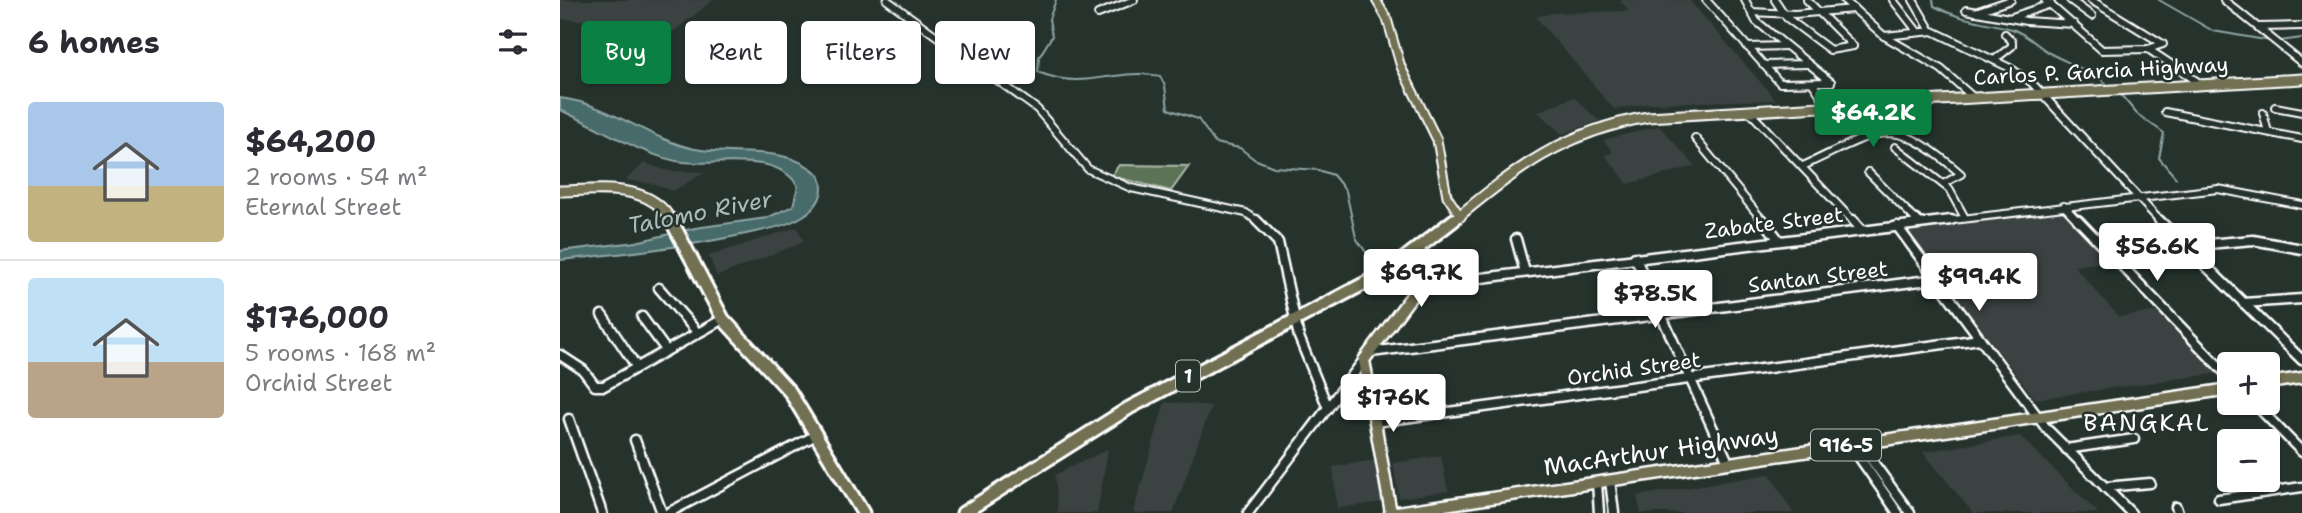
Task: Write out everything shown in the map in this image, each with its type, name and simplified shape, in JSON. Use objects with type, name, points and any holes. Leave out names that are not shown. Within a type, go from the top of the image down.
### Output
[{"type":"highway","name":"Carlos P. Garcia Highway","points":[[963,513],[1129,408],[1367,282],[1419,250],[1525,164],[1582,134],[1648,117],[2302,79]]},
{"type":"highway","points":[[560,191],[638,194],[664,207],[723,319],[790,392],[860,509],[872,513]]},
{"type":"main road","points":[[1376,0],[1386,14],[1398,60],[1434,133],[1440,152],[1447,202],[1461,217]]},
{"type":"main road","points":[[1390,513],[1375,422],[1368,356],[1417,286],[1425,264],[1419,250]]},
{"type":"main road","points":[[2280,381],[2302,378]]},
{"type":"main road","name":"MacArthur Highway","points":[[1390,513],[2217,391]]},
{"type":"street","points":[[887,0],[1037,109],[1079,161],[1098,175],[1131,188],[1215,205],[1255,217],[1278,242],[1289,281],[1295,320],[1308,362],[1328,408]]},
{"type":"street","points":[[1098,15],[1134,0]]},
{"type":"street","points":[[1706,0],[1782,84],[1831,82],[1756,21],[1745,0]]},
{"type":"street","points":[[1775,0],[1783,13],[1830,50],[1853,46],[1808,0]]},
{"type":"street","points":[[1843,0],[1884,36],[1941,69],[1974,98]]},
{"type":"street","points":[[1893,0],[1917,31]]},
{"type":"street","points":[[1913,0],[1931,31]]},
{"type":"street","points":[[1974,12],[2011,0]]},
{"type":"street","points":[[2045,0],[2102,50],[2148,48],[2163,44],[2091,0]]},
{"type":"street","points":[[2070,0],[2092,16]]},
{"type":"street","points":[[2224,0],[2302,63]]},
{"type":"street","points":[[2008,18],[2051,4]]},
{"type":"street","points":[[1751,12],[1854,9]]},
{"type":"street","points":[[1966,10],[2008,18],[2075,24]]},
{"type":"street","points":[[2258,27],[2302,26]]},
{"type":"street","points":[[1884,36],[1931,31],[2020,73],[2044,93],[2136,198],[2302,360]]},
{"type":"street","points":[[1994,60],[2012,47],[2012,41],[2005,34]]},
{"type":"street","points":[[1747,47],[1787,46]]},
{"type":"street","points":[[2148,48],[2201,84]]},
{"type":"street","points":[[1763,65],[1810,64]]},
{"type":"street","points":[[1813,84],[1828,106]]},
{"type":"street","points":[[2275,107],[2302,112]]},
{"type":"street","points":[[1748,110],[1862,230]]},
{"type":"street","points":[[2165,113],[2302,139]]},
{"type":"street","points":[[2263,113],[2268,132]]},
{"type":"street","points":[[1803,166],[1877,132],[1892,131],[1908,136],[1961,174],[1943,184]]},
{"type":"street","points":[[1695,138],[1779,240]]},
{"type":"street","points":[[1895,147],[1953,194],[1965,218]]},
{"type":"street","points":[[1867,172],[1919,223]]},
{"type":"street","name":"Zabate Street","points":[[1417,286],[1635,257],[2224,189],[2302,205]]},
{"type":"street","points":[[2064,206],[2217,365]]},
{"type":"street","points":[[1897,226],[2039,417],[2066,449],[2131,513]]},
{"type":"street","points":[[1516,239],[1525,272]]},
{"type":"street","points":[[2185,246],[2253,240],[2302,248]]},
{"type":"street","points":[[1635,257],[1728,462]]},
{"type":"street","name":"Santan Street","points":[[1368,356],[1661,314],[1936,279]]},
{"type":"street","points":[[659,288],[697,332]]},
{"type":"street","points":[[2243,303],[2302,299]]},
{"type":"street","points":[[602,315],[635,366]]},
{"type":"street","points":[[642,317],[666,350]]},
{"type":"street","points":[[560,355],[583,370],[595,386],[604,386],[635,366],[723,319]]},
{"type":"street","name":"Orchid Street","points":[[1375,422],[1980,339]]},
{"type":"street","points":[[1248,513],[1368,356]]},
{"type":"street","points":[[2266,415],[2302,452]]},
{"type":"street","points":[[569,419],[601,513]]},
{"type":"street","points":[[668,513],[816,435]]},
{"type":"street","points":[[2066,449],[2134,439]]},
{"type":"street","points":[[635,440],[662,513]]},
{"type":"street","points":[[1854,444],[1898,513]]},
{"type":"street","points":[[1854,444],[1910,513]]},
{"type":"street","points":[[1610,480],[1614,513]]},
{"type":"street","points":[[1597,482],[1599,513]]},
{"type":"street","points":[[2105,488],[2150,483]]},
{"type":"street","points":[[2220,499],[2302,487]]},
{"type":"shaded area","points":[[560,0],[713,0],[671,33],[671,21],[560,19]]},
{"type":"shaded area","points":[[1620,0],[1689,0],[1776,100],[1651,103],[1614,109],[1536,17],[1553,13],[1629,11]]},
{"type":"shaded area","points":[[1574,97],[1599,121],[1562,134],[1538,112]]},
{"type":"shaded area","points":[[1659,126],[1695,166],[1628,184],[1605,155],[1613,152],[1603,140]]},
{"type":"shaded area","points":[[644,163],[668,171],[705,172],[673,191],[655,184],[626,180]]},
{"type":"shaded area","points":[[2064,210],[2112,261],[2074,266],[2119,317],[2159,311],[2217,373],[2035,399],[1906,229]]},
{"type":"shaded area","points":[[797,227],[804,242],[717,276],[709,256]]},
{"type":"shaded area","points":[[1165,402],[1211,406],[1173,513],[1133,513]]},
{"type":"shaded area","points":[[2020,436],[2098,513],[1973,513],[1923,452]]},
{"type":"shaded area","points":[[1108,449],[1097,513],[1058,513],[1055,475]]},
{"type":"shaded area","points":[[1441,456],[1448,491],[1399,498],[1393,463]]},
{"type":"shaded area","points":[[1376,460],[1382,502],[1337,508],[1333,467]]},
{"type":"shaded area","points":[[1770,474],[1793,513],[1641,513],[1637,496]]},
{"type":"green space","points":[[1119,165],[1189,166],[1171,191],[1111,176]]},
{"type":"water","points":[[560,98],[595,107],[661,138],[695,149],[760,153],[792,159],[819,175],[822,187],[820,198],[803,216],[771,229],[670,247],[560,260],[560,251],[636,242],[695,228],[767,218],[793,206],[798,186],[788,175],[762,164],[683,162],[653,154],[560,110]]},
{"type":"waterway","points":[[1056,0],[1049,19],[1052,36],[1039,57],[1038,72],[1070,80],[1128,74],[1160,76],[1165,86],[1168,109],[1198,119],[1215,143],[1240,148],[1254,159],[1274,167],[1318,170],[1333,175],[1346,191],[1356,238],[1375,265]]},
{"type":"waterway","points":[[1933,0],[1934,6],[1954,15],[2012,29],[2053,55],[2106,83]]},
{"type":"waterway","points":[[2159,0],[2213,31],[2271,41]]},
{"type":"waterway","points":[[2280,41],[2302,38]]},
{"type":"waterway","points":[[2121,95],[2137,114],[2164,133],[2159,158],[2176,178]]},
{"type":"district","name":"BANGKAL","points":[[2147,423]]},
{"type":"water label","name":"Talomo River","points":[[700,212]]}]
